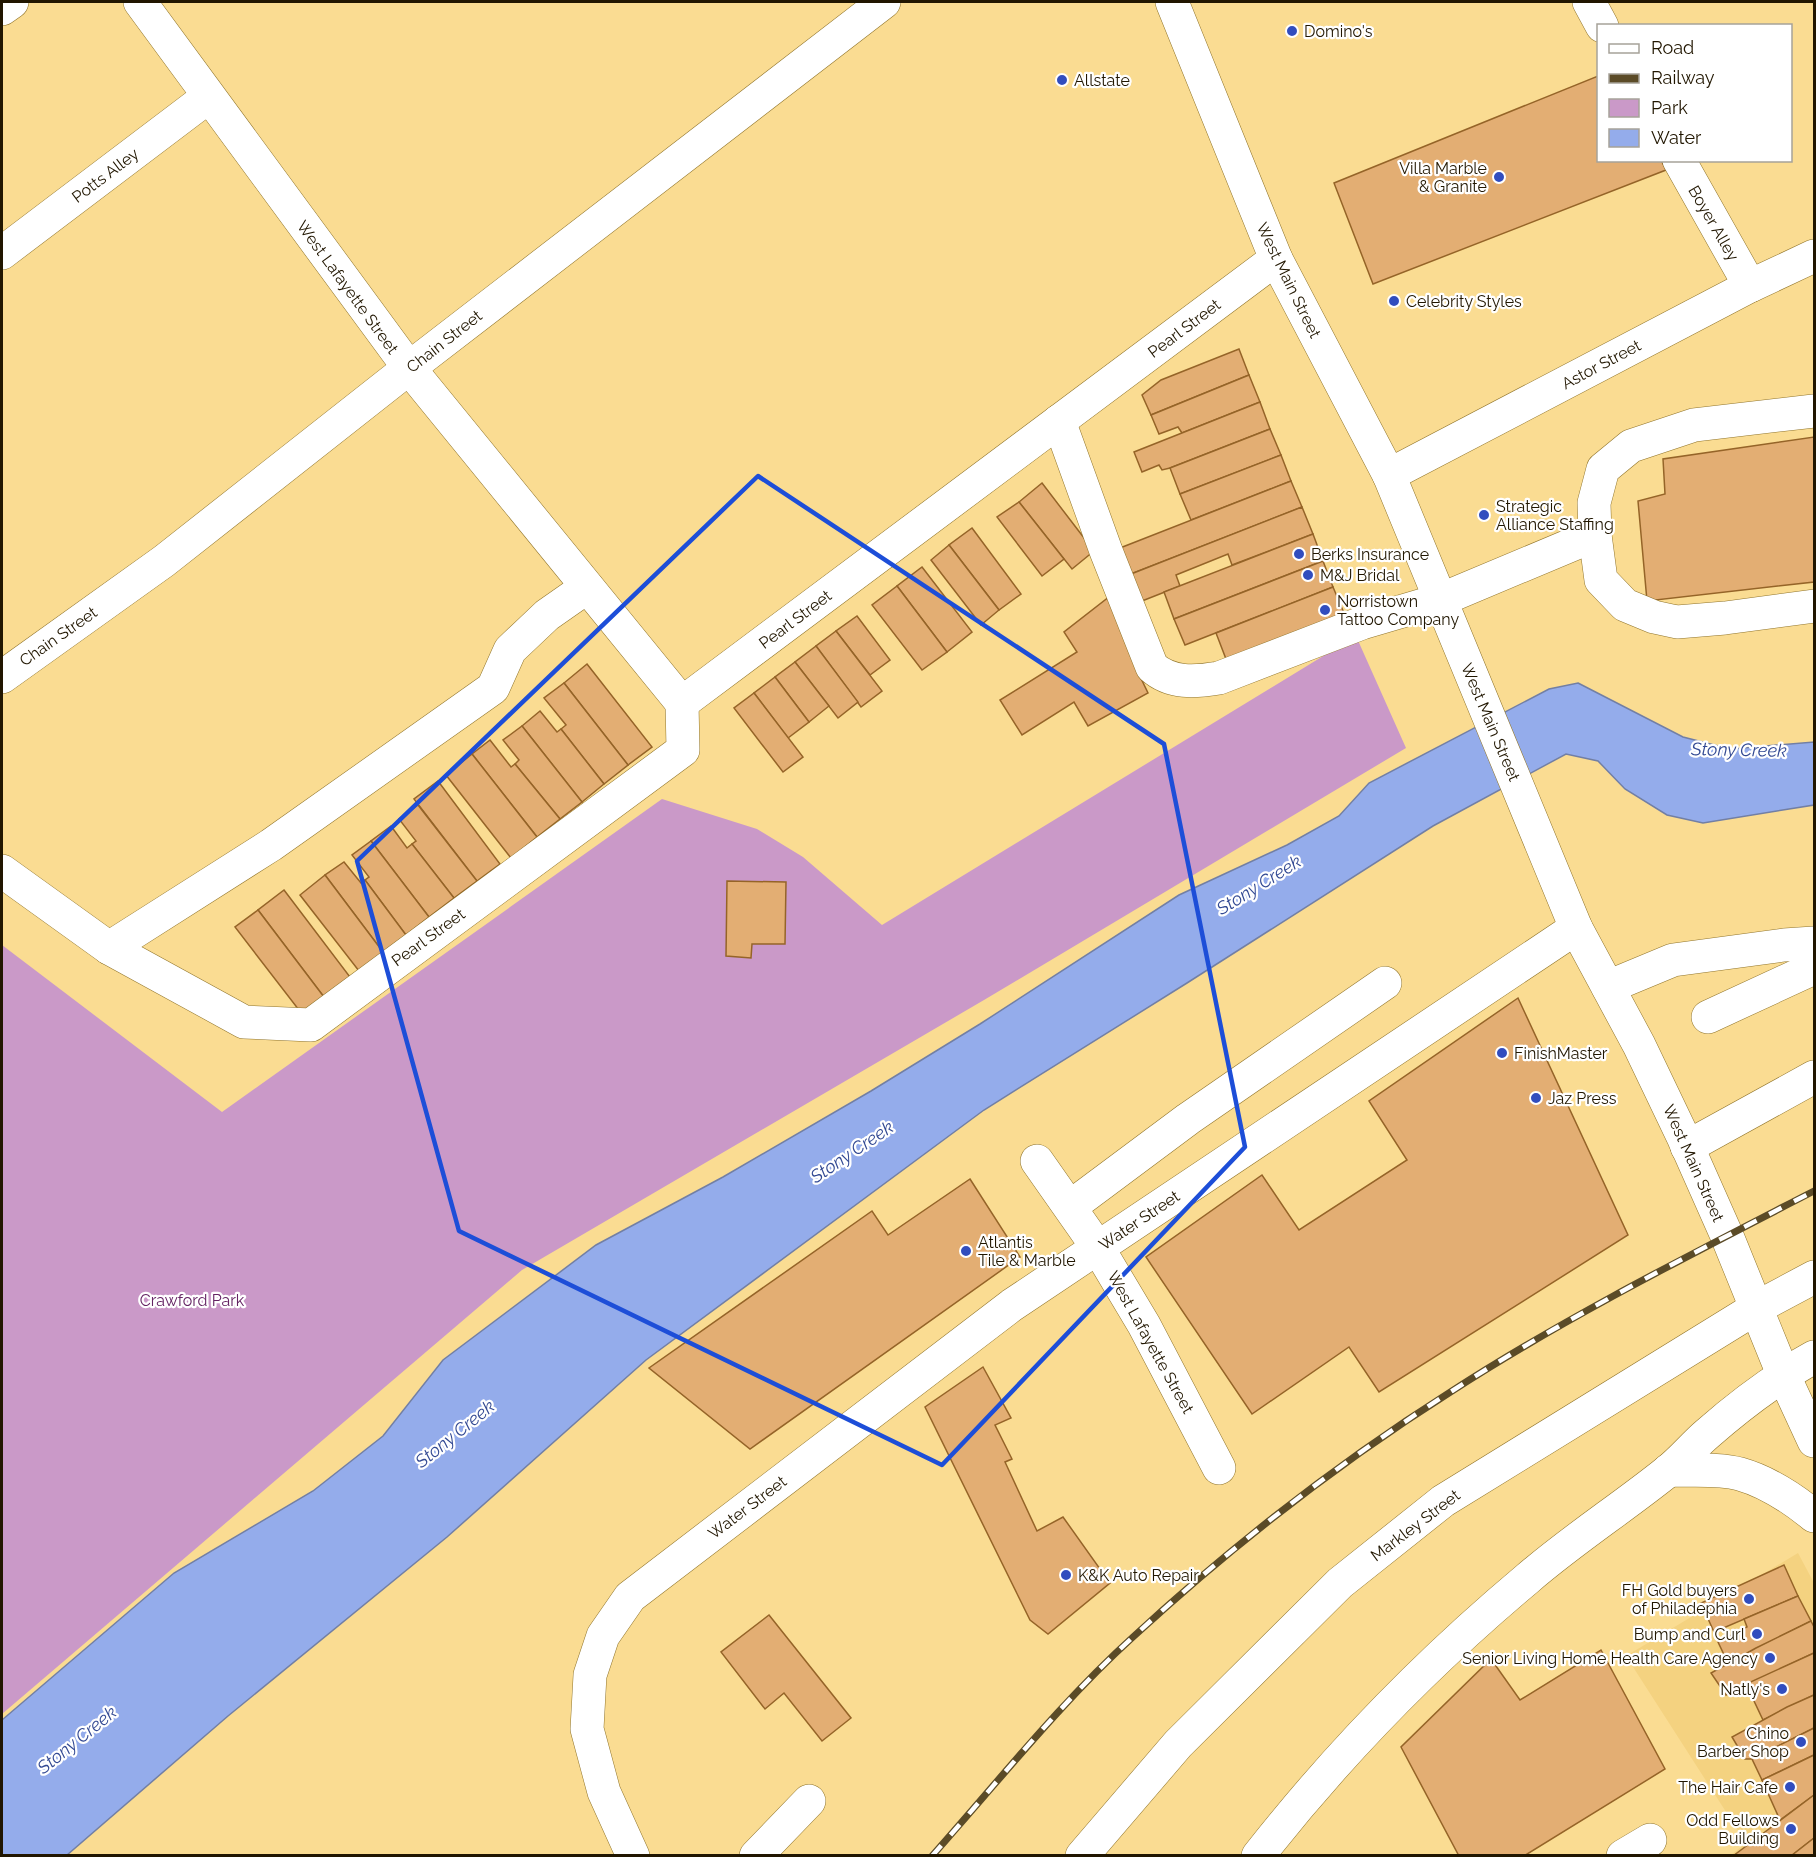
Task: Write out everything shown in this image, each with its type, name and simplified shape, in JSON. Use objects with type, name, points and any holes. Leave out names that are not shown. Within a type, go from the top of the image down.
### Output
[{"type":"main road","points":[[2,9],[12,2]]},
{"type":"main road","name":"West Lafayette Street","points":[[140,2],[409,369],[682,703]]},
{"type":"main road","name":"Chain Street","points":[[6,664],[164,561],[884,2]]},
{"type":"main road","name":"West Main Street","points":[[1172,2],[1276,259],[1389,476],[1576,928],[1639,1045],[1687,1147],[1727,1236],[1783,1374],[1815,1441]]},
{"type":"main road","points":[[1589,2],[1601,24]]},
{"type":"main road","name":"Potts Alley","points":[[2,254],[208,97]]},
{"type":"main road","name":"Boyer Alley","points":[[1680,162],[1750,286]]},
{"type":"main road","name":"Astor Street","points":[[1389,476],[1750,286],[1815,256]]},
{"type":"main road","name":"Pearl Street","points":[[109,948],[244,1022],[311,1025],[683,750],[682,703],[1276,259]]},
{"type":"main road","points":[[1815,411],[1694,425],[1631,446],[1603,469],[1593,503],[1601,580],[1625,605],[1653,617],[1677,622],[1815,606]]},
{"type":"main road","points":[[1059,421],[1106,551],[1152,667],[1160,674],[1176,680],[1197,682],[1219,678],[1362,623],[1440,600],[1595,535]]},
{"type":"main road","points":[[2,871],[109,948],[271,845],[493,688],[510,650],[547,615],[587,587]]},
{"type":"main road","name":"Water Street","points":[[633,1856],[604,1792],[587,1729],[590,1675],[603,1636],[630,1597],[1012,1305],[1576,928]]},
{"type":"main road","points":[[1608,987],[1673,960],[1815,943]]},
{"type":"main road","points":[[1708,1017],[1815,968]]},
{"type":"main road","points":[[1070,1207],[1188,1119],[1385,983]]},
{"type":"main road","points":[[1687,1147],[1815,1077]]},
{"type":"main road","name":"West Lafayette Street","points":[[1037,1161],[1098,1248],[1144,1325],[1220,1468]]},
{"type":"main road","name":"Markley Street","points":[[1082,1856],[1178,1744],[1340,1583],[1443,1501],[1756,1308],[1815,1277]]},
{"type":"main road","points":[[1258,1856],[1302,1800],[1352,1744],[1404,1689],[1463,1633],[1528,1577],[1669,1470],[1708,1433],[1783,1374],[1815,1357]]},
{"type":"main road","points":[[1669,1470],[1739,1474],[1764,1483],[1790,1497],[1815,1516]]},
{"type":"main road","points":[[756,1856],[809,1801]]},
{"type":"highlighted area","points":[[758,476],[1164,744],[1245,1147],[942,1465],[459,1231],[357,861]]},
{"type":"shaded area","points":[[1798,1553],[1814,1583],[1814,1855],[1731,1855],[1746,1843],[1626,1656]]},
{"type":"green space","name":"Crawford Park","points":[[1356,636],[1406,748],[984,1000],[522,1270],[2,1714],[2,945],[222,1112],[662,799],[757,829],[803,857],[882,925]]},
{"type":"water","name":"Stony Creek","points":[[1578,683],[1683,737],[1730,749],[1814,742],[1814,805],[1703,823],[1667,815],[1625,789],[1598,761],[1566,754],[1433,826],[984,1110],[646,1360],[447,1537],[228,1716],[67,1855],[2,1855],[2,1720],[174,1573],[313,1491],[383,1436],[443,1360],[596,1245],[723,1177],[871,1091],[980,1024],[1179,895],[1287,845],[1339,816],[1369,783],[1549,689]]},
{"type":"building","name":"Villa Marble & Granite","points":[[1597,76],[1597,162],[1662,162],[1666,170],[1373,284],[1334,183]]},
{"type":"building","points":[[1239,349],[1249,375],[1151,415],[1142,395],[1161,380]]},
{"type":"building","points":[[1249,375],[1260,402],[1182,433],[1178,427],[1159,434],[1151,415]]},
{"type":"building","points":[[1260,402],[1270,429],[1170,468],[1162,470],[1159,465],[1142,472],[1134,452]]},
{"type":"building","points":[[1270,429],[1281,455],[1180,494],[1170,468]]},
{"type":"building","points":[[1814,437],[1814,582],[1647,601],[1638,501],[1665,494],[1663,459]]},
{"type":"building","points":[[1281,455],[1291,481],[1191,520],[1180,494]]},
{"type":"building","points":[[1291,481],[1302,507],[1131,574],[1120,548]]},
{"type":"building","points":[[1042,483],[1094,551],[1072,569],[1019,502]]},
{"type":"building","points":[[1019,502],[1064,559],[1042,576],[997,517]]},
{"type":"building","points":[[1302,507],[1313,534],[1232,565],[1228,554],[1176,575],[1180,586],[1142,601],[1131,574]]},
{"type":"building","points":[[972,528],[1021,594],[999,610],[949,545]]},
{"type":"building","points":[[1313,534],[1323,561],[1174,619],[1164,592]]},
{"type":"building","points":[[949,545],[999,610],[981,625],[931,560]]},
{"type":"building","points":[[1323,561],[1333,587],[1185,645],[1174,619]]},
{"type":"building","points":[[922,567],[972,632],[947,652],[897,586]]},
{"type":"building","points":[[897,586],[947,652],[922,670],[872,605]]},
{"type":"building","points":[[1333,587],[1344,613],[1226,659],[1216,633]]},
{"type":"building","points":[[1114,593],[1135,666],[1148,693],[1088,726],[1074,702],[1022,735],[1000,700],[1077,652],[1064,632]]},
{"type":"building","points":[[857,616],[890,660],[870,675],[836,631]]},
{"type":"building","points":[[836,631],[882,691],[861,707],[816,646]]},
{"type":"building","points":[[816,646],[858,702],[838,718],[795,662]]},
{"type":"building","points":[[795,662],[829,706],[809,722],[775,677]]},
{"type":"building","points":[[587,664],[652,747],[628,765],[564,683]]},
{"type":"building","points":[[775,677],[809,722],[788,738],[754,693]]},
{"type":"building","points":[[564,683],[628,765],[604,784],[561,729],[566,725],[544,698]]},
{"type":"building","points":[[754,693],[803,757],[783,772],[734,708]]},
{"type":"building","points":[[540,711],[557,732],[561,729],[604,784],[582,802],[522,726]]},
{"type":"building","points":[[522,726],[582,802],[560,819],[515,764],[519,760],[503,740]]},
{"type":"building","points":[[490,740],[511,767],[515,764],[560,819],[537,837],[472,754]]},
{"type":"building","points":[[472,754],[537,837],[511,858],[446,775]]},
{"type":"building","points":[[438,781],[500,864],[477,881],[414,799]]},
{"type":"building","points":[[418,805],[477,881],[454,898],[412,844],[416,841],[399,819]]},
{"type":"building","points":[[391,826],[407,848],[412,844],[454,898],[429,917],[371,841]]},
{"type":"building","points":[[371,841],[429,917],[406,935],[365,880],[369,877],[352,855]]},
{"type":"building","points":[[344,862],[361,883],[365,880],[406,935],[383,952],[325,875]]},
{"type":"building","points":[[325,875],[383,952],[359,971],[300,895]]},
{"type":"building","points":[[727,881],[786,882],[785,944],[752,944],[751,958],[726,956]]},
{"type":"building","points":[[284,890],[350,977],[324,997],[258,910]]},
{"type":"building","points":[[258,910],[324,997],[302,1014],[235,927]]},
{"type":"building","points":[[1518,998],[1628,1235],[1379,1392],[1349,1347],[1252,1414],[1146,1257],[1262,1175],[1299,1230],[1407,1160],[1369,1101]]},
{"type":"building","points":[[970,1179],[1020,1257],[750,1449],[649,1368],[872,1211],[888,1235]]},
{"type":"building","points":[[983,1367],[1011,1418],[995,1425],[1012,1459],[1005,1462],[1037,1531],[1063,1517],[1110,1583],[1048,1634],[1030,1620],[925,1407]]},
{"type":"building","name":"FH Gold buyers of Philadephia","points":[[1784,1565],[1798,1596],[1714,1632],[1701,1603]]},
{"type":"building","name":"Bump and Curl","points":[[1798,1596],[1811,1621],[1728,1663],[1718,1642],[1747,1627],[1744,1619]]},
{"type":"building","points":[[769,1615],[851,1718],[822,1741],[784,1693],[765,1709],[721,1652]]},
{"type":"building","name":"Senior Living Home Health Care Agency","points":[[1811,1621],[1814,1627],[1814,1653],[1726,1695],[1711,1673],[1756,1648]]},
{"type":"building","points":[[1601,1650],[1665,1769],[1524,1856],[1459,1856],[1401,1747],[1491,1659],[1520,1700]]},
{"type":"building","name":"Natly's","points":[[1814,1653],[1814,1695],[1763,1720],[1746,1684]]},
{"type":"building","points":[[1814,1695],[1814,1728],[1752,1759],[1745,1759],[1732,1737]]},
{"type":"building","name":"Chino Barber Shop","points":[[1814,1728],[1814,1755],[1762,1780],[1752,1759]]},
{"type":"building","name":"The Hair Cafe","points":[[1814,1755],[1814,1795],[1780,1820],[1762,1780]]},
{"type":"building","name":"Odd Fellows Building","points":[[1814,1795],[1814,1838],[1791,1856],[1733,1856]]},
{"type":"building","points":[[1814,1838],[1814,1856],[1791,1856]]},
{"type":"railway","points":[[932,1856],[1055,1716],[1106,1662],[1170,1603],[1247,1538],[1327,1476],[1410,1419],[1540,1337],[1631,1286],[1814,1191]]},
{"type":"place","name":"Domino's","points":[[1292,31]]},
{"type":"place","name":"Allstate","points":[[1062,80]]},
{"type":"place","name":"Villa Marble & Granite","points":[[1499,177]]},
{"type":"place","name":"Celebrity Styles","points":[[1394,301]]},
{"type":"place","name":"Strategic Alliance Staffing","points":[[1484,515]]},
{"type":"place","name":"Berks Insurance","points":[[1299,554]]},
{"type":"place","name":"M&J Bridal","points":[[1308,575]]},
{"type":"place","name":"Norristown Tattoo Company","points":[[1325,610]]},
{"type":"place","name":"FinishMaster","points":[[1502,1053]]},
{"type":"place","name":"Jaz Press","points":[[1536,1098]]},
{"type":"place","name":"Atlantis Tile & Marble","points":[[966,1251]]},
{"type":"place","name":"K&K Auto Repair","points":[[1066,1575]]},
{"type":"place","name":"FH Gold buyers of Philadephia","points":[[1749,1599]]},
{"type":"place","name":"Bump and Curl","points":[[1757,1634]]},
{"type":"place","name":"Senior Living Home Health Care Agency","points":[[1770,1658]]},
{"type":"place","name":"Natly's","points":[[1782,1689]]},
{"type":"place","name":"Chino Barber Shop","points":[[1801,1742]]},
{"type":"place","name":"The Hair Cafe","points":[[1790,1787]]},
{"type":"place","name":"Odd Fellows Building","points":[[1791,1829]]}]
